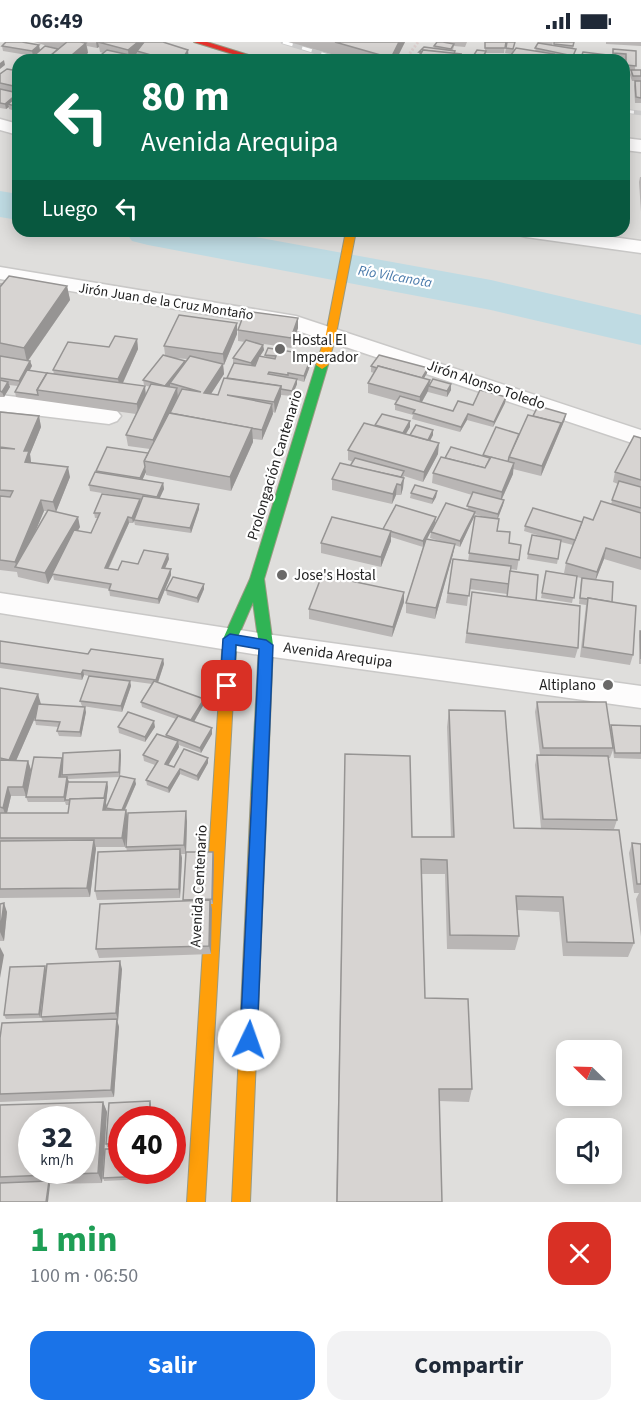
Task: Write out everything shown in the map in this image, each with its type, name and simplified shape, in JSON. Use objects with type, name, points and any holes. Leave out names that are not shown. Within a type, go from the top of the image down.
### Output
[{"type":"street","points":[[198,42],[240,54]]},
{"type":"street","name":"Prolongación Cantenario","points":[[257,579],[331,334],[350,237]]},
{"type":"street","points":[[572,237],[641,246]]},
{"type":"street","name":"Jirón Juan de la Cruz Montaño","points":[[0,273],[296,323],[331,334]]},
{"type":"street","name":"Jirón Alonso Toledo","points":[[331,334],[641,438]]},
{"type":"street","points":[[0,403],[109,416]]},
{"type":"street","points":[[241,1202],[266,645],[257,579]]},
{"type":"street","name":"Avenida Centenario","points":[[196,1202],[230,639],[257,579]]},
{"type":"street","name":"Avenida Arequipa","points":[[0,603],[266,645],[641,697]]},
{"type":"shaded area","points":[[0,42],[641,42],[641,1202],[0,1202]]},
{"type":"building","points":[[6,42],[39,45],[32,51],[2,46]]},
{"type":"building","points":[[67,42],[86,43],[73,54],[52,54]]},
{"type":"building","points":[[98,42],[138,42],[128,50]]},
{"type":"building","points":[[144,42],[163,42],[188,50],[186,54],[147,54],[137,51]]},
{"type":"building","points":[[335,42],[399,42],[393,54],[377,54]]},
{"type":"building","points":[[437,42],[454,44],[451,49],[434,46]]},
{"type":"building","points":[[485,42],[506,42],[505,48],[485,48]]},
{"type":"building","points":[[507,42],[515,42],[513,49],[506,48]]},
{"type":"building","points":[[554,42],[574,42],[573,46],[554,44]]},
{"type":"building","points":[[538,43],[576,49],[574,54],[564,54],[535,48]]},
{"type":"building","points":[[45,46],[58,49],[52,54],[36,54]]},
{"type":"building","points":[[424,47],[455,51],[454,54],[423,50],[419,52]]},
{"type":"building","points":[[516,48],[554,54],[512,54]]},
{"type":"building","points":[[613,49],[636,51],[636,66],[630,65],[630,54],[613,53]]},
{"type":"building","points":[[107,50],[125,54],[102,54]]},
{"type":"building","points":[[423,50],[461,54],[421,54]]},
{"type":"building","points":[[477,50],[486,51],[484,54],[474,54]]},
{"type":"building","points":[[7,69],[12,70],[12,86],[0,83],[0,74]]},
{"type":"building","points":[[631,70],[641,70],[641,76],[633,76]]},
{"type":"building","points":[[635,81],[641,81],[641,98],[636,97]]},
{"type":"building","points":[[0,89],[12,92],[12,98],[5,104],[0,103]]},
{"type":"building","points":[[9,276],[67,286],[24,348],[0,343],[0,287]]},
{"type":"building","points":[[245,311],[298,318],[291,338],[238,330]]},
{"type":"building","points":[[179,315],[237,323],[223,354],[164,346]]},
{"type":"building","points":[[115,336],[137,339],[118,379],[53,370],[68,342],[109,347]]},
{"type":"building","points":[[246,340],[263,345],[251,363],[233,358]]},
{"type":"building","points":[[268,348],[312,355],[304,376],[269,372],[268,374],[297,379],[292,391],[281,389],[281,386],[227,378],[234,363],[255,366],[259,356],[275,359],[276,356],[265,355]]},
{"type":"building","points":[[163,355],[185,361],[165,386],[143,380]]},
{"type":"building","points":[[379,355],[428,368],[422,378],[371,366]]},
{"type":"building","points":[[0,356],[30,361],[19,381],[0,378]]},
{"type":"building","points":[[190,356],[223,364],[204,393],[218,395],[224,378],[281,386],[274,402],[227,395],[272,404],[262,430],[170,413],[182,389],[201,392],[170,383]]},
{"type":"building","points":[[378,366],[430,380],[420,397],[368,383]]},
{"type":"building","points":[[27,370],[47,373],[37,390],[38,395],[15,392]]},
{"type":"building","points":[[47,373],[145,386],[137,404],[37,390]]},
{"type":"building","points":[[433,379],[451,384],[447,391],[429,386]]},
{"type":"building","points":[[0,380],[8,382],[2,392],[0,391]]},
{"type":"building","points":[[151,384],[177,388],[153,440],[126,435]]},
{"type":"building","points":[[480,390],[506,397],[494,422],[468,414],[461,427],[413,413],[415,410],[395,404],[400,396],[453,411],[458,401],[473,405]]},
{"type":"building","points":[[538,406],[566,414],[560,428],[561,423],[533,416]]},
{"type":"building","points":[[0,412],[39,416],[24,451],[29,451],[25,462],[68,467],[53,502],[41,500],[15,562],[0,560],[0,496],[10,497],[13,491],[0,490],[0,448],[15,449],[0,447]]},
{"type":"building","points":[[169,413],[252,428],[230,477],[144,461]]},
{"type":"building","points":[[382,414],[410,421],[403,433],[375,425]]},
{"type":"building","points":[[528,415],[561,423],[542,466],[509,457]]},
{"type":"building","points":[[364,423],[439,443],[424,472],[348,450]]},
{"type":"building","points":[[416,425],[433,430],[428,440],[410,435]]},
{"type":"building","points":[[496,427],[519,434],[508,462],[483,455]]},
{"type":"building","points":[[634,436],[641,438],[641,480],[615,472]]},
{"type":"building","points":[[107,447],[148,453],[140,478],[96,471]]},
{"type":"building","points":[[451,447],[490,458],[485,468],[445,458]]},
{"type":"building","points":[[441,457],[485,468],[491,457],[514,463],[502,492],[433,473]]},
{"type":"building","points":[[355,458],[404,471],[401,477],[350,466]]},
{"type":"building","points":[[340,463],[404,478],[401,485],[397,484],[393,494],[332,479]]},
{"type":"building","points":[[95,472],[163,483],[157,497],[89,485]]},
{"type":"building","points":[[619,481],[641,487],[641,508],[612,500]]},
{"type":"building","points":[[415,485],[437,491],[433,499],[411,493]]},
{"type":"building","points":[[473,492],[504,500],[498,514],[467,506]]},
{"type":"building","points":[[102,494],[140,499],[132,518],[128,517],[105,568],[118,570],[122,561],[138,564],[144,550],[168,554],[162,568],[171,569],[158,599],[109,590],[111,584],[52,574],[74,530],[91,533],[100,513],[94,513]]},
{"type":"building","points":[[143,496],[199,504],[190,528],[134,520]]},
{"type":"building","points":[[601,501],[641,513],[641,558],[606,548],[597,572],[566,563],[584,517],[593,520]]},
{"type":"building","points":[[446,503],[475,512],[460,541],[431,532]]},
{"type":"building","points":[[396,505],[436,517],[423,541],[383,529]]},
{"type":"building","points":[[533,508],[582,522],[575,540],[525,526]]},
{"type":"building","points":[[48,510],[78,517],[45,573],[15,567]]},
{"type":"building","points":[[475,516],[499,519],[497,531],[510,532],[509,543],[521,545],[519,560],[469,553]]},
{"type":"building","points":[[332,517],[391,531],[381,557],[321,543]]},
{"type":"building","points":[[532,535],[561,540],[558,559],[528,554]]},
{"type":"building","points":[[426,539],[455,544],[436,608],[406,603]]},
{"type":"building","points":[[453,559],[511,566],[509,584],[471,579],[469,596],[448,593]]},
{"type":"building","points":[[510,571],[538,575],[536,601],[507,597]]},
{"type":"building","points":[[546,571],[577,576],[574,598],[542,593]]},
{"type":"building","points":[[322,575],[404,592],[393,627],[309,609]]},
{"type":"building","points":[[173,577],[204,584],[197,598],[166,590]]},
{"type":"building","points":[[582,578],[613,582],[612,602],[580,598]]},
{"type":"building","points":[[472,592],[580,606],[578,648],[467,633]]},
{"type":"building","points":[[588,598],[636,606],[633,655],[583,647]]},
{"type":"building","points":[[0,641],[88,654],[91,649],[163,659],[156,680],[83,670],[81,674],[0,663]]},
{"type":"building","points":[[89,676],[130,681],[121,706],[80,701]]},
{"type":"building","points":[[154,681],[204,699],[191,720],[141,702]]},
{"type":"building","points":[[0,688],[38,694],[9,760],[0,758]]},
{"type":"building","points":[[537,702],[606,702],[613,748],[543,748]]},
{"type":"building","points":[[38,704],[85,707],[80,732],[57,731],[60,722],[35,720]]},
{"type":"building","points":[[449,710],[505,711],[514,828],[619,830],[634,943],[567,942],[563,897],[516,896],[519,936],[450,935],[447,860],[421,859],[425,998],[468,999],[472,1089],[439,1089],[442,1202],[337,1202],[345,754],[410,756],[412,837],[454,837]]},
{"type":"building","points":[[128,712],[154,721],[145,737],[118,727]]},
{"type":"building","points":[[178,716],[212,728],[200,748],[166,735]]},
{"type":"building","points":[[611,725],[641,726],[641,753],[615,753]]},
{"type":"building","points":[[157,734],[178,741],[165,764],[174,767],[184,749],[208,758],[197,776],[180,769],[168,788],[146,780],[158,761],[143,755]]},
{"type":"building","points":[[120,750],[119,772],[62,775],[63,753]]},
{"type":"building","points":[[537,755],[608,756],[617,820],[543,819]]},
{"type":"building","points":[[34,757],[62,758],[59,777],[67,777],[64,797],[26,797]]},
{"type":"building","points":[[0,760],[28,761],[23,787],[8,787],[3,808],[0,807]]},
{"type":"building","points":[[120,776],[135,779],[122,810],[106,808]]},
{"type":"building","points":[[68,782],[107,782],[104,798],[65,800]]},
{"type":"building","points":[[105,798],[103,810],[126,810],[122,838],[0,838],[0,813],[68,813],[70,799]]},
{"type":"building","points":[[186,811],[184,845],[126,847],[128,813]]},
{"type":"building","points":[[94,840],[87,888],[0,889],[0,841]]},
{"type":"building","points":[[632,843],[641,844],[641,884],[637,884]]},
{"type":"building","points":[[180,849],[179,889],[95,891],[98,852]]},
{"type":"building","points":[[186,852],[213,852],[212,899],[183,900]]},
{"type":"building","points":[[210,900],[209,946],[96,949],[100,904]]},
{"type":"building","points":[[4,903],[0,932],[0,904]]},
{"type":"building","points":[[120,961],[116,1013],[41,1017],[47,964]]},
{"type":"building","points":[[45,966],[39,1014],[4,1015],[10,967]]},
{"type":"building","points":[[117,1019],[111,1090],[0,1094],[2,1023]]},
{"type":"building","points":[[150,1101],[150,1106],[109,1106],[109,1103]]},
{"type":"building","points":[[103,1102],[98,1173],[96,1173],[96,1106],[18,1106],[18,1176],[0,1177],[0,1105]]},
{"type":"building","points":[[108,1117],[108,1144],[106,1144]]},
{"type":"building","points":[[105,1149],[108,1149],[108,1178],[103,1178]]},
{"type":"building","points":[[0,1183],[49,1184],[46,1202],[0,1202]]},
{"type":"waterway","name":"Río Vilcanota","points":[[0,204],[12,206]]},
{"type":"waterway","name":"Río Vilcanota","points":[[180,237],[491,295],[641,330]]},
{"type":"railway","points":[[283,42],[322,54]]},
{"type":"railway","points":[[630,112],[641,113]]},
{"type":"traffic: fast","points":[[227,681],[230,639],[257,579],[322,365]]},
{"type":"traffic: fast","points":[[257,579],[266,645],[259,795]]},
{"type":"traffic: slow","points":[[322,365],[331,334],[350,237]]},
{"type":"traffic: slow","points":[[196,1202],[227,681]]},
{"type":"traffic: slow","points":[[241,1202],[259,795]]},
{"type":"traffic: jam","points":[[198,42],[240,54]]},
{"type":"place","name":"Hostal El Imperador","points":[[280,349]]},
{"type":"place","name":"Jose's Hostal","points":[[282,575]]},
{"type":"place","name":"Altiplano","points":[[608,685]]},
{"type":"route","points":[[227,686],[230,639],[266,645],[249,1040]]}]
